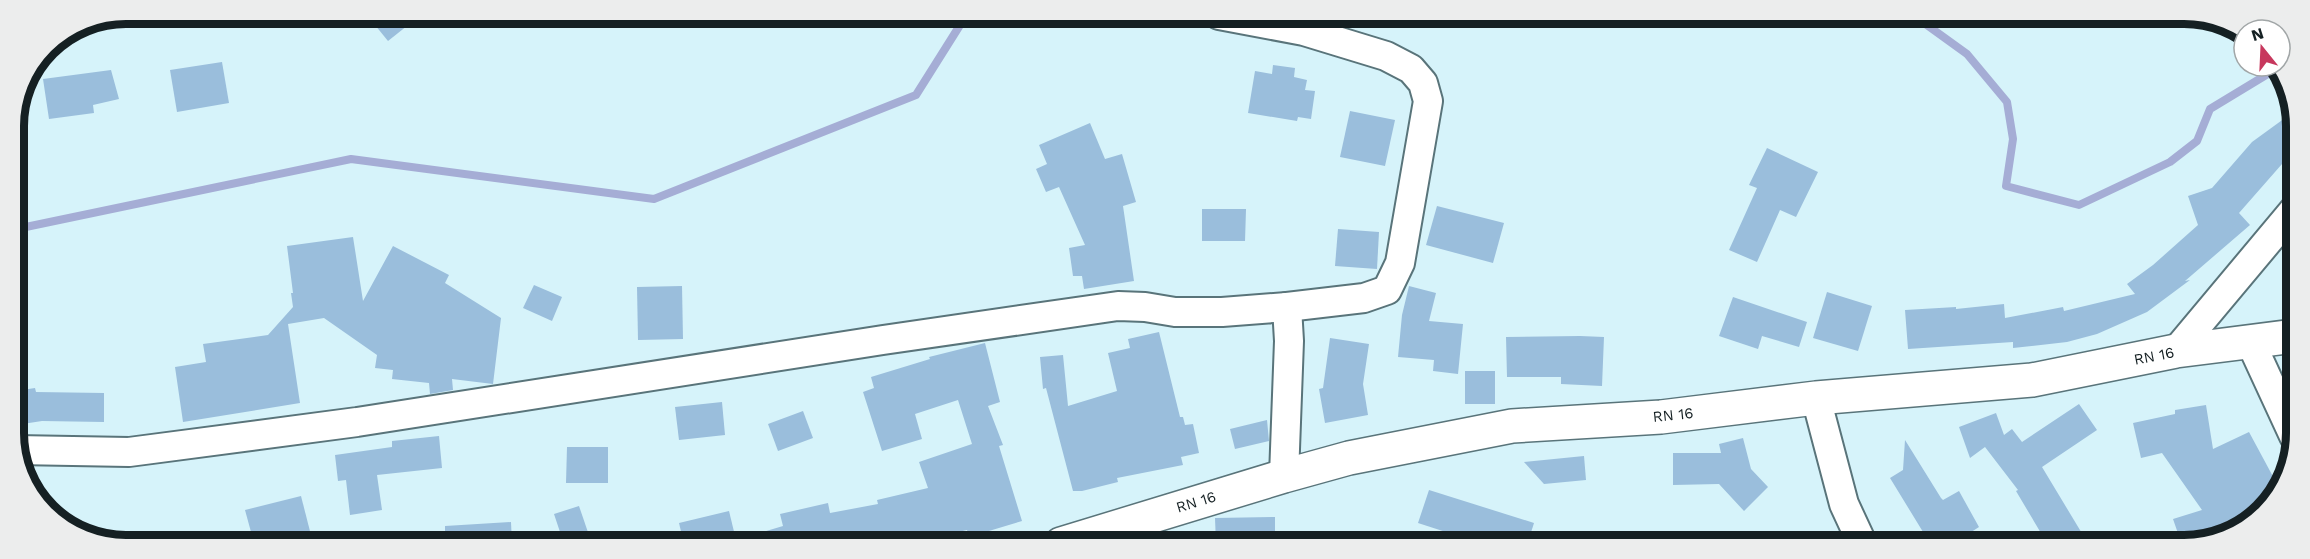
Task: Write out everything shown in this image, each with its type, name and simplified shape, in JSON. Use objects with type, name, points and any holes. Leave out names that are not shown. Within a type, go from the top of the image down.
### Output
[{"type":"main road","name":"RN 16","points":[[1091,535],[1349,458],[1512,426],[1661,417],[1816,398],[2032,380],[2176,351],[2286,337]]},
{"type":"street","points":[[26,450],[129,452],[357,422],[883,340],[1118,306],[1145,307],[1175,312],[1222,312],[1287,308],[1364,298],[1387,290],[1400,263],[1428,101],[1423,83],[1411,69],[1386,56],[1304,31],[1267,24]]},
{"type":"street","points":[[2176,351],[2286,220]]},
{"type":"street","points":[[1284,476],[1287,308]]},
{"type":"street","points":[[2251,343],[2286,419]]},
{"type":"street","points":[[1816,398],[1844,504],[1858,535]]},
{"type":"building","points":[[374,24],[409,24],[388,41]]},
{"type":"building","points":[[222,62],[229,103],[177,112],[170,70]]},
{"type":"building","points":[[1273,65],[1295,68],[1294,77],[1307,80],[1305,90],[1315,91],[1311,119],[1298,117],[1297,121],[1248,113],[1255,71],[1272,74]]},
{"type":"building","points":[[111,70],[119,99],[93,105],[94,113],[49,119],[43,79]]},
{"type":"building","points":[[1350,111],[1395,120],[1385,166],[1340,157]]},
{"type":"building","points":[[2285,118],[2286,161],[2239,213],[2250,225],[2185,281],[2190,280],[2147,312],[2097,334],[2067,342],[2013,348],[2013,342],[1908,349],[1905,310],[1956,307],[1956,309],[2004,304],[2005,318],[2063,307],[2064,311],[2135,294],[2127,284],[2153,265],[2198,225],[2188,196],[2212,188],[2252,142]]},
{"type":"building","points":[[1090,123],[1105,159],[1122,154],[1136,202],[1123,206],[1134,281],[1084,289],[1082,276],[1073,276],[1069,248],[1085,245],[1059,187],[1046,192],[1036,169],[1047,164],[1039,145]]},
{"type":"building","points":[[1767,148],[1818,172],[1796,217],[1780,210],[1757,262],[1729,250],[1757,188],[1749,185]]},
{"type":"building","points":[[1437,206],[1504,223],[1493,263],[1426,245]]},
{"type":"building","points":[[1202,209],[1246,209],[1245,241],[1202,241]]},
{"type":"building","points":[[1338,229],[1379,232],[1377,269],[1335,266]]},
{"type":"building","points":[[353,237],[363,301],[393,246],[449,275],[445,283],[501,318],[493,384],[452,379],[453,390],[430,394],[429,383],[392,379],[393,370],[375,368],[377,355],[324,318],[288,324],[300,403],[183,422],[175,367],[206,362],[203,344],[268,335],[293,307],[287,246]]},
{"type":"building","points":[[534,285],[562,297],[552,321],[523,308]]},
{"type":"building","points":[[682,286],[683,339],[638,340],[637,287]]},
{"type":"building","points":[[1409,286],[1436,293],[1429,321],[1463,324],[1458,374],[1433,371],[1434,360],[1398,357],[1402,315]]},
{"type":"building","points":[[1827,292],[1872,306],[1858,351],[1813,338]]},
{"type":"building","points":[[1733,297],[1807,322],[1799,347],[1762,336],[1758,349],[1719,336]]},
{"type":"building","points":[[1159,332],[1180,417],[1183,417],[1185,425],[1193,424],[1199,453],[1181,457],[1183,465],[1117,478],[1118,482],[1073,491],[1046,388],[1043,389],[1040,357],[1063,355],[1068,406],[1117,391],[1108,353],[1130,348],[1128,339]]},
{"type":"building","points":[[1506,337],[1604,337],[1602,386],[1561,384],[1561,377],[1507,377]]},
{"type":"building","points":[[1330,338],[1369,344],[1363,384],[1368,415],[1325,423],[1319,389],[1323,388]]},
{"type":"building","points":[[985,343],[1000,402],[988,406],[1003,445],[999,446],[1022,521],[976,535],[968,535],[967,530],[946,535],[905,535],[904,532],[892,535],[753,535],[783,526],[780,514],[828,503],[830,513],[878,504],[877,500],[928,488],[919,462],[972,444],[958,400],[915,414],[922,439],[882,451],[863,392],[874,388],[871,377],[930,359],[929,357]]},
{"type":"building","points":[[1465,371],[1495,371],[1495,404],[1465,404]]},
{"type":"building","points":[[35,388],[36,392],[104,393],[104,422],[42,421],[24,424],[24,390]]},
{"type":"building","points":[[722,402],[725,435],[679,440],[675,407]]},
{"type":"building","points":[[2079,404],[2097,430],[2042,467],[2083,535],[2042,535],[2016,491],[2018,490],[1985,447],[1970,458],[1959,427],[1996,413],[2004,435],[2012,429],[2022,442]]},
{"type":"building","points":[[2206,405],[2213,449],[2249,432],[2274,479],[2265,495],[2241,518],[2204,533],[2179,535],[2173,519],[2202,510],[2162,453],[2141,458],[2133,423],[2175,414],[2175,410]]},
{"type":"building","points":[[803,411],[813,438],[778,451],[768,424]]},
{"type":"building","points":[[1267,420],[1269,441],[1235,449],[1230,429]]},
{"type":"building","points":[[439,436],[442,468],[377,475],[382,510],[350,515],[346,480],[338,481],[335,455],[392,447],[392,441]]},
{"type":"building","points":[[1743,438],[1751,469],[1768,487],[1744,511],[1719,484],[1673,485],[1673,453],[1721,453],[1719,444]]},
{"type":"building","points":[[1905,440],[1941,498],[1943,500],[1959,491],[1979,527],[1967,535],[1925,535],[1890,478],[1903,470]]},
{"type":"building","points":[[567,447],[608,447],[608,483],[566,483]]},
{"type":"building","points":[[1584,456],[1586,480],[1544,484],[1524,462]]},
{"type":"building","points":[[1429,490],[1534,523],[1530,535],[1455,535],[1418,523]]},
{"type":"building","points":[[301,496],[311,535],[252,535],[245,510]]},
{"type":"building","points":[[579,506],[589,535],[561,535],[554,514]]},
{"type":"building","points":[[729,511],[735,535],[682,535],[679,523]]},
{"type":"building","points":[[1275,517],[1275,535],[1216,535],[1215,518]]},
{"type":"building","points":[[511,522],[512,535],[445,535],[445,526]]},
{"type":"waterway","points":[[24,227],[351,159],[654,199],[916,95],[961,24]]},
{"type":"waterway","points":[[1925,24],[1967,54],[2007,102],[2013,139],[2006,186],[2079,205],[2170,162],[2197,141],[2210,109],[2261,78]]}]
